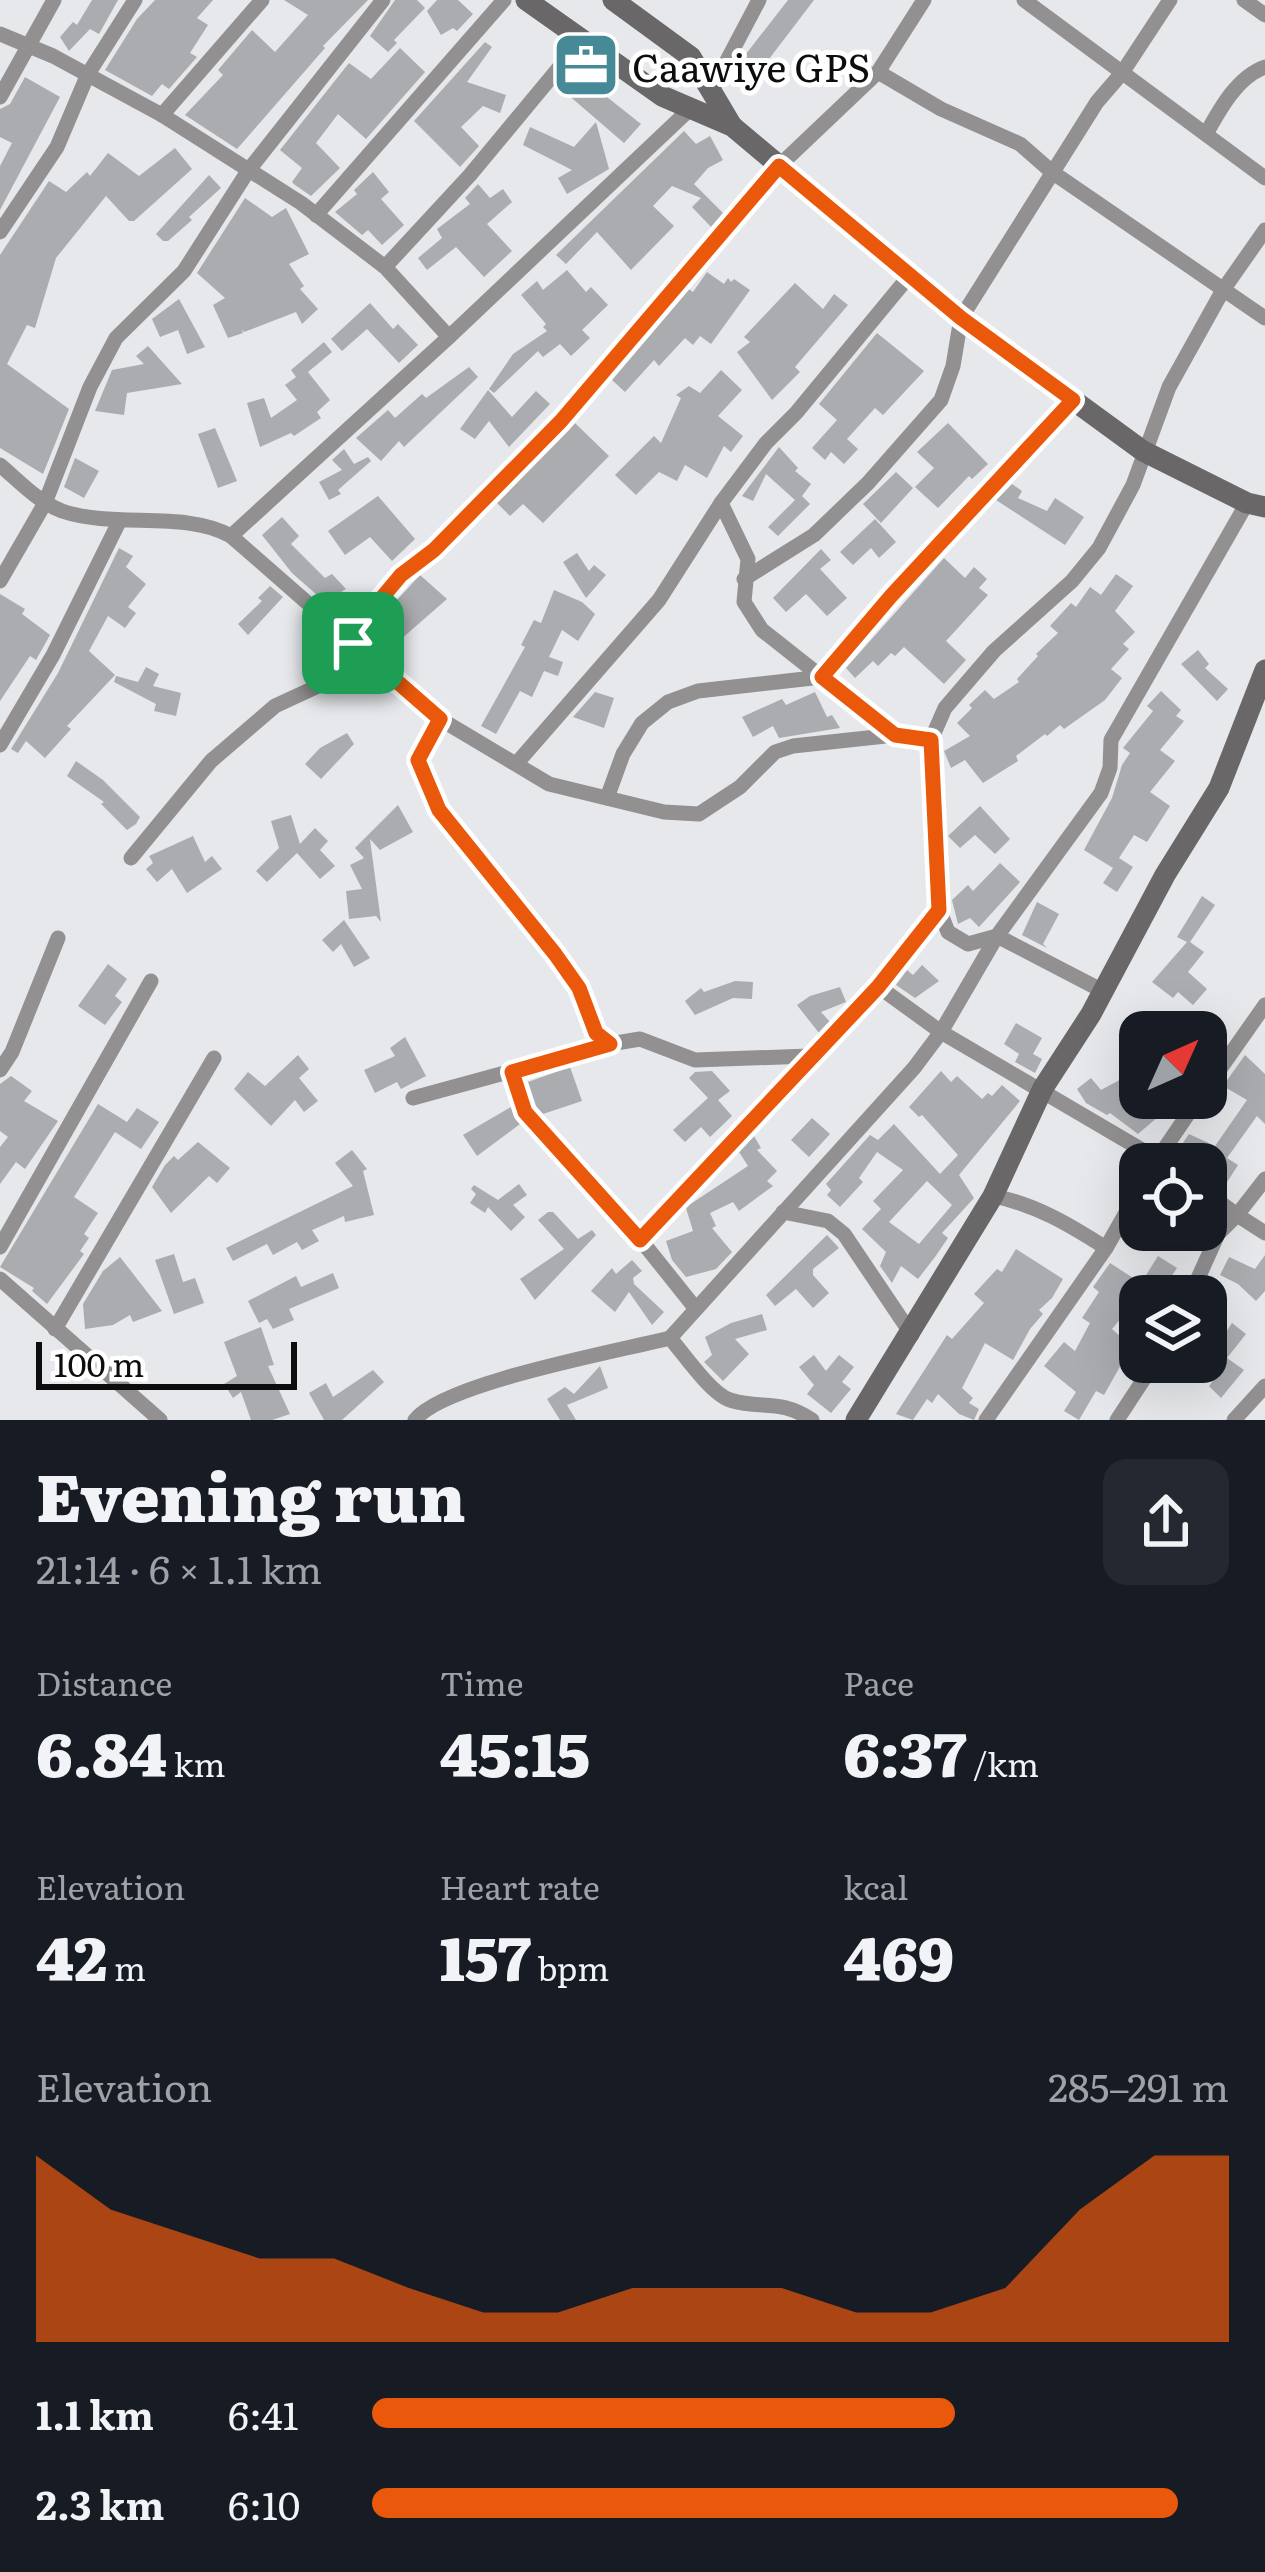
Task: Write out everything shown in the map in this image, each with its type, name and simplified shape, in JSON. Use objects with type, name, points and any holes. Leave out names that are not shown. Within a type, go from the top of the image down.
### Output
[{"type":"street","points":[[0,97],[54,0]]},
{"type":"street","points":[[0,232],[57,147],[88,74],[135,0]]},
{"type":"street","points":[[162,115],[262,0]]},
{"type":"street","points":[[0,581],[46,503],[90,387],[116,338],[184,272],[248,171],[383,0]]},
{"type":"street","points":[[316,215],[504,0]]},
{"type":"street","points":[[416,1420],[421,1412],[466,1390],[670,1338],[941,1032],[998,936],[1101,794],[1110,768],[1112,740],[1256,505],[1143,452],[961,318],[732,126],[662,96],[526,0]]},
{"type":"street","points":[[613,0],[691,57],[732,126]]},
{"type":"street","points":[[711,91],[759,0]]},
{"type":"street","points":[[131,858],[211,761],[274,706],[316,687],[338,668],[375,606],[401,575],[434,550],[561,421],[779,166],[878,72],[924,0]]},
{"type":"street","points":[[1024,0],[1265,178]]},
{"type":"street","points":[[744,579],[814,535],[868,483],[941,400],[953,366],[961,318],[1097,102],[1170,0]]},
{"type":"street","points":[[1244,0],[1265,15]]},
{"type":"street","points":[[0,34],[162,115],[316,215],[386,267],[449,338]]},
{"type":"street","points":[[386,267],[582,40]]},
{"type":"street","points":[[1206,134],[1226,100],[1265,67]]},
{"type":"street","points":[[878,72],[941,109],[1020,144],[1052,172],[1265,318]]},
{"type":"street","points":[[231,536],[691,108]]},
{"type":"street","points":[[1101,990],[998,936],[968,944],[948,932],[939,910],[931,740],[945,708],[994,651],[1072,581],[1099,548],[1133,485],[1169,387],[1223,290],[1265,230]]},
{"type":"street","points":[[517,763],[659,600],[766,443],[910,275]]},
{"type":"street","points":[[607,798],[623,754],[642,723],[668,702],[698,691],[822,677],[1073,400]]},
{"type":"street","points":[[0,465],[63,512],[119,522],[214,526],[440,719],[549,784],[664,812],[699,814],[740,788],[775,752],[793,746],[895,735],[931,740]]},
{"type":"street","points":[[721,503],[748,560],[744,602],[762,630],[895,735]]},
{"type":"street","points":[[0,745],[53,656],[119,522]]},
{"type":"street","points":[[856,1420],[993,1196],[1042,1088],[1091,1014],[1219,788],[1265,670]]},
{"type":"street","points":[[440,719],[418,760],[439,810],[555,954],[579,988],[596,1033],[610,1044]]},
{"type":"street","points":[[640,1240],[878,987],[939,910]]},
{"type":"street","points":[[0,1070],[12,1052],[58,938]]},
{"type":"street","points":[[0,1247],[151,980]]},
{"type":"street","points":[[878,987],[941,1032],[1129,1143]]},
{"type":"street","points":[[1227,1059],[1265,1005]]},
{"type":"street","points":[[413,1099],[640,1039],[695,1060],[809,1057]]},
{"type":"street","points":[[55,1329],[214,1058]]},
{"type":"street","points":[[512,1072],[525,1112],[696,1309]]},
{"type":"street","points":[[1200,1275],[1219,1234],[1265,1179]]},
{"type":"street","points":[[993,1196],[1053,1216],[1106,1249]]},
{"type":"street","points":[[1227,1207],[1265,1233]]},
{"type":"street","points":[[783,1212],[828,1220],[844,1234],[912,1335]]},
{"type":"street","points":[[986,1420],[1119,1226]]},
{"type":"street","points":[[0,1279],[160,1420]]},
{"type":"street","points":[[670,1338],[718,1394],[730,1400],[771,1402],[812,1420]]},
{"type":"street","points":[[1117,1420],[1141,1383]]},
{"type":"street","points":[[1234,1420],[1265,1386]]},
{"type":"building","points":[[92,0],[118,0],[99,34],[90,29],[69,51],[60,37],[73,22],[77,25]]},
{"type":"building","points":[[155,0],[213,0],[197,18],[208,25],[190,53],[197,57],[169,89],[162,84],[152,96],[105,70],[137,19]]},
{"type":"building","points":[[284,0],[368,0],[237,149],[185,115],[223,75],[218,70],[252,30],[275,52],[308,15]]},
{"type":"building","points":[[395,0],[417,0],[425,8],[388,52],[370,36]]},
{"type":"building","points":[[437,0],[458,0],[473,14],[457,31],[453,28],[441,35],[427,11]]},
{"type":"building","points":[[788,0],[814,0],[753,80],[739,71],[739,63]]},
{"type":"building","points":[[485,42],[492,47],[467,82],[506,95],[500,113],[483,106],[461,127],[479,146],[460,167],[414,121]]},
{"type":"building","points":[[400,48],[425,72],[366,139],[338,114],[316,143],[340,168],[311,196],[292,182],[302,168],[280,150],[349,63],[371,79]]},
{"type":"building","points":[[573,70],[641,124],[624,143],[559,87]]},
{"type":"building","points":[[25,77],[60,97],[0,210],[0,166],[12,143],[0,137],[0,109],[10,104]]},
{"type":"building","points":[[596,122],[609,169],[567,194],[558,178],[572,170],[523,145],[530,127],[574,147]]},
{"type":"building","points":[[684,131],[696,144],[710,136],[723,160],[694,184],[723,213],[711,227],[692,207],[701,198],[672,186],[653,206],[674,226],[631,270],[597,232],[566,264],[556,255]]},
{"type":"building","points":[[175,148],[192,169],[134,221],[106,196],[56,258],[35,328],[27,325],[7,364],[69,409],[43,474],[0,448],[0,255],[49,181],[66,192],[87,172],[90,176],[108,153],[139,176]]},
{"type":"building","points":[[373,172],[389,192],[381,199],[404,225],[382,245],[368,230],[362,235],[335,212]]},
{"type":"building","points":[[209,175],[221,188],[189,217],[192,220],[163,241],[156,234]]},
{"type":"building","points":[[478,184],[490,198],[503,189],[512,202],[487,224],[512,251],[484,277],[456,247],[427,270],[418,258],[442,238],[437,229],[470,204],[465,198]]},
{"type":"building","points":[[245,198],[272,217],[286,208],[309,254],[289,264],[304,286],[300,289],[318,309],[302,324],[296,312],[228,338],[213,305],[225,298],[197,273]]},
{"type":"building","points":[[567,270],[586,292],[591,287],[608,305],[582,330],[590,338],[571,356],[560,344],[543,357],[538,351],[494,393],[489,389],[513,354],[547,331],[521,295],[537,281],[543,290]]},
{"type":"building","points":[[707,272],[724,284],[734,279],[750,290],[711,344],[700,336],[693,345],[685,338],[659,366],[654,360],[625,392],[612,380]]},
{"type":"building","points":[[795,283],[823,309],[834,294],[848,305],[795,367],[800,372],[772,400],[737,352],[750,342],[744,337]]},
{"type":"building","points":[[179,299],[205,347],[187,354],[178,330],[160,337],[152,319]]},
{"type":"building","points":[[370,303],[393,329],[398,324],[418,345],[399,363],[367,329],[342,351],[331,339]]},
{"type":"building","points":[[877,333],[924,371],[883,415],[875,408],[847,439],[858,449],[844,464],[831,452],[825,460],[812,448],[837,420],[819,404]]},
{"type":"building","points":[[324,342],[332,352],[308,372],[330,400],[317,412],[321,418],[294,436],[291,433],[260,447],[247,403],[264,398],[271,418],[297,400],[285,385],[296,377],[291,370]]},
{"type":"building","points":[[148,346],[182,384],[127,393],[124,415],[95,411],[112,370],[144,364],[136,356]]},
{"type":"building","points":[[469,367],[478,377],[404,447],[399,441],[381,461],[356,438],[388,410],[395,418],[422,394],[426,398]]},
{"type":"building","points":[[721,370],[742,390],[718,416],[743,436],[731,452],[724,446],[707,478],[685,465],[677,481],[659,472],[636,495],[615,475],[654,436],[661,443],[681,398],[676,395],[689,386],[700,393]]},
{"type":"building","points":[[488,390],[512,417],[536,391],[550,404],[509,447],[489,421],[475,439],[460,429]]},
{"type":"building","points":[[575,423],[609,456],[543,523],[523,504],[510,516],[497,503]]},
{"type":"building","points":[[948,423],[988,464],[938,508],[915,487],[934,468],[917,452]]},
{"type":"building","points":[[215,428],[237,481],[218,488],[198,434]]},
{"type":"building","points":[[779,447],[811,484],[802,496],[810,504],[778,536],[768,527],[795,500],[766,474],[753,501],[742,496]]},
{"type":"building","points":[[344,449],[354,464],[368,457],[371,461],[338,490],[341,494],[329,500],[319,482],[342,470],[332,460]]},
{"type":"building","points":[[75,458],[99,471],[84,498],[64,487]]},
{"type":"building","points":[[896,472],[913,488],[881,523],[863,504]]},
{"type":"building","points":[[1012,484],[1022,491],[1018,498],[1047,511],[1055,498],[1084,517],[1065,545],[996,500]]},
{"type":"building","points":[[378,496],[415,539],[392,561],[370,537],[345,555],[328,531]]},
{"type":"building","points":[[282,517],[299,536],[291,544],[325,578],[332,574],[346,589],[329,599],[334,610],[292,573],[262,535]]},
{"type":"building","points":[[875,519],[896,542],[879,558],[871,548],[853,565],[840,552]]},
{"type":"building","points":[[119,548],[133,556],[126,567],[146,584],[128,607],[136,613],[125,628],[108,616],[89,651],[115,675],[67,726],[71,729],[45,758],[26,741],[18,753],[11,749],[58,673]]},
{"type":"building","points":[[821,549],[831,560],[820,569],[847,598],[827,616],[806,594],[786,612],[773,598]]},
{"type":"building","points":[[577,553],[589,571],[594,565],[606,575],[586,598],[563,562]]},
{"type":"building","points":[[944,558],[965,578],[974,567],[987,579],[979,588],[988,595],[946,641],[966,660],[944,684],[904,647],[878,666],[873,661],[855,678],[846,668]]},
{"type":"building","points":[[1116,574],[1133,586],[1115,611],[1135,632],[1123,644],[1129,649],[1111,669],[1122,678],[1105,700],[1064,729],[1060,725],[1045,734],[1016,756],[1018,761],[983,783],[965,760],[951,768],[944,751],[970,736],[957,723],[972,708],[969,705],[985,690],[994,699],[1019,682],[1036,654],[1058,633],[1050,626],[1071,603],[1076,607],[1090,587],[1101,595]]},
{"type":"building","points":[[420,575],[447,599],[384,654],[368,640]]},
{"type":"building","points":[[270,586],[283,597],[248,635],[238,624]]},
{"type":"building","points":[[554,590],[582,602],[595,614],[578,641],[562,630],[549,657],[563,662],[558,676],[544,671],[532,697],[520,691],[496,734],[481,726],[525,647],[521,645],[534,620],[541,623]]},
{"type":"building","points":[[0,594],[25,609],[22,614],[50,635],[36,660],[30,656],[0,701]]},
{"type":"building","points":[[1198,650],[1209,664],[1205,668],[1228,689],[1217,701],[1181,664]]},
{"type":"building","points":[[146,667],[159,674],[153,686],[181,693],[176,716],[154,711],[156,704],[114,682],[116,676],[138,682]]},
{"type":"building","points":[[1161,691],[1181,710],[1176,716],[1184,721],[1160,750],[1175,761],[1150,792],[1170,806],[1147,842],[1134,835],[1119,858],[1133,867],[1117,892],[1103,883],[1113,868],[1084,850],[1130,753],[1123,748],[1153,711],[1147,706]]},
{"type":"building","points":[[595,692],[614,698],[604,728],[573,717]]},
{"type":"building","points":[[815,692],[827,717],[832,715],[840,728],[779,738],[773,726],[753,737],[742,717],[782,699],[786,705]]},
{"type":"building","points":[[347,733],[354,744],[321,779],[305,764],[320,748]]},
{"type":"building","points":[[76,761],[140,817],[136,824],[127,830],[101,804],[104,802],[67,776]]},
{"type":"building","points":[[398,805],[413,832],[380,850],[370,839],[381,922],[376,916],[349,919],[346,891],[362,889],[350,865],[364,858],[355,848]]},
{"type":"building","points":[[980,806],[1010,839],[995,854],[975,835],[960,848],[948,836]]},
{"type":"building","points":[[291,815],[300,844],[315,828],[328,841],[320,850],[335,866],[320,879],[297,853],[267,882],[256,871],[279,848],[271,821]]},
{"type":"building","points":[[193,836],[205,862],[212,856],[222,869],[187,893],[172,869],[157,882],[146,869],[153,863],[149,856]]},
{"type":"building","points":[[1000,863],[1020,882],[979,927],[970,918],[958,924],[952,900],[968,885],[973,891]]},
{"type":"building","points":[[1202,896],[1215,905],[1190,942],[1204,952],[1188,972],[1207,989],[1193,1005],[1178,992],[1173,998],[1152,982],[1187,942],[1177,937]]},
{"type":"building","points":[[1037,902],[1059,914],[1043,944],[1047,948],[1022,935]]},
{"type":"building","points":[[344,920],[370,958],[354,967],[341,944],[333,952],[322,940]]},
{"type":"building","points":[[108,964],[127,979],[115,996],[122,1002],[105,1025],[78,1006]]},
{"type":"building","points":[[922,965],[939,981],[915,998],[896,985],[907,970],[913,975]]},
{"type":"building","points":[[735,981],[753,982],[752,999],[733,998],[695,1015],[685,1001],[701,988],[704,992]]},
{"type":"building","points":[[840,987],[846,1002],[821,1012],[830,1022],[819,1033],[797,1005]]},
{"type":"building","points":[[1016,1023],[1042,1038],[1033,1054],[1042,1059],[1035,1073],[1015,1062],[1019,1054],[1004,1044]]},
{"type":"building","points":[[405,1037],[426,1076],[401,1089],[397,1082],[375,1093],[364,1070],[395,1056],[390,1048]]},
{"type":"building","points":[[298,1055],[309,1069],[299,1078],[318,1101],[304,1112],[295,1100],[271,1126],[234,1089],[248,1072],[265,1086]]},
{"type":"building","points":[[1245,1055],[1265,1074],[1265,1124],[1257,1116],[1227,1158],[1227,1143],[1217,1143],[1247,1100],[1227,1088],[1227,1080]]},
{"type":"building","points":[[570,1067],[582,1101],[543,1114],[528,1082]]},
{"type":"building","points":[[712,1071],[730,1091],[718,1100],[732,1116],[710,1137],[701,1127],[685,1142],[673,1130],[708,1098],[689,1078],[695,1072]]},
{"type":"building","points":[[941,1071],[951,1082],[957,1076],[982,1099],[1002,1085],[1020,1101],[959,1175],[974,1198],[942,1233],[948,1238],[935,1257],[918,1279],[901,1266],[892,1283],[880,1266],[886,1252],[862,1229],[881,1209],[873,1201],[903,1170],[877,1152],[859,1178],[863,1182],[840,1207],[827,1195],[831,1190],[826,1184],[870,1135],[878,1140],[894,1124],[940,1174],[958,1155],[909,1107]],"holes":[[[927,1181],[952,1205],[919,1244],[889,1222]]]},
{"type":"building","points":[[11,1076],[32,1091],[24,1101],[58,1121],[25,1169],[16,1162],[0,1184],[0,1147],[8,1137],[0,1131],[0,1084]]},
{"type":"building","points":[[1091,1078],[1101,1090],[1119,1080],[1119,1119],[1156,1119],[1138,1134],[1110,1113],[1086,1103],[1077,1089]]},
{"type":"building","points":[[98,1104],[127,1122],[137,1108],[159,1122],[141,1149],[115,1132],[74,1197],[98,1213],[84,1234],[89,1238],[80,1251],[84,1254],[47,1304],[34,1288],[0,1267]]},
{"type":"building","points":[[511,1107],[520,1124],[477,1156],[463,1135]]},
{"type":"building","points":[[812,1118],[830,1134],[809,1157],[791,1140]]},
{"type":"building","points":[[1189,1134],[1208,1143],[1183,1143]]},
{"type":"building","points":[[754,1136],[761,1148],[757,1150],[777,1171],[767,1181],[773,1186],[739,1211],[733,1202],[710,1213],[716,1226],[712,1228],[732,1252],[716,1269],[686,1277],[672,1260],[666,1241],[693,1231],[689,1205],[748,1166],[739,1152]]},
{"type":"building","points":[[198,1142],[230,1168],[217,1183],[209,1176],[171,1213],[152,1187],[174,1156],[178,1160]]},
{"type":"building","points":[[352,1150],[367,1169],[363,1171],[374,1215],[345,1222],[344,1216],[312,1230],[319,1241],[302,1250],[297,1242],[273,1255],[267,1244],[233,1261],[226,1248],[353,1186],[335,1163]]},
{"type":"building","points":[[1227,1158],[1238,1165],[1227,1182]]},
{"type":"building","points":[[519,1184],[527,1195],[513,1205],[525,1217],[511,1231],[488,1207],[485,1213],[470,1203],[476,1194],[471,1189],[474,1185],[498,1200]]},
{"type":"building","points":[[548,1212],[578,1239],[592,1230],[596,1235],[535,1300],[520,1279],[564,1249],[538,1220]]},
{"type":"building","points":[[827,1235],[839,1248],[813,1269],[813,1275],[829,1293],[813,1308],[796,1289],[775,1306],[766,1295]]},
{"type":"building","points":[[1016,1249],[1063,1279],[1039,1310],[1043,1314],[1013,1360],[985,1343],[962,1388],[973,1398],[969,1403],[979,1409],[974,1420],[959,1414],[938,1394],[932,1403],[927,1399],[913,1420],[896,1414],[947,1335],[952,1339],[984,1303],[974,1294],[997,1269],[1002,1272]]},
{"type":"building","points":[[174,1254],[183,1282],[195,1278],[204,1303],[174,1314],[155,1260]]},
{"type":"building","points":[[1265,1255],[1265,1291],[1256,1301],[1227,1275],[1220,1275],[1229,1257],[1255,1269]]},
{"type":"building","points":[[1158,1256],[1177,1268],[1172,1275],[1146,1275]]},
{"type":"building","points":[[120,1257],[162,1311],[133,1322],[130,1315],[113,1325],[85,1329],[83,1304],[103,1271]]},
{"type":"building","points":[[632,1260],[642,1271],[633,1278],[634,1284],[664,1312],[652,1325],[629,1292],[615,1312],[591,1291],[612,1268],[616,1274]]},
{"type":"building","points":[[1110,1263],[1129,1275],[1119,1275],[1119,1321],[1112,1329],[1119,1335],[1119,1368],[1104,1395],[1096,1391],[1079,1420],[1064,1411],[1076,1392],[1044,1366],[1064,1342],[1075,1351],[1090,1323],[1082,1318],[1099,1292],[1093,1287]]},
{"type":"building","points":[[333,1273],[339,1288],[289,1309],[294,1320],[273,1329],[267,1319],[259,1323],[248,1301],[296,1276],[301,1287]]},
{"type":"building","points":[[762,1314],[767,1330],[735,1339],[749,1354],[723,1381],[704,1362],[712,1355],[705,1337]]},
{"type":"building","points":[[1232,1323],[1246,1334],[1227,1358],[1227,1330]]},
{"type":"building","points":[[261,1327],[274,1365],[268,1366],[290,1414],[272,1420],[251,1420],[241,1392],[233,1398],[224,1384],[237,1376],[224,1342]]},
{"type":"building","points":[[814,1355],[826,1371],[839,1355],[854,1367],[842,1382],[851,1389],[831,1413],[807,1394],[814,1385],[799,1367]]},
{"type":"building","points":[[1227,1358],[1244,1370],[1221,1398],[1209,1386],[1227,1383]]},
{"type":"building","points":[[600,1366],[608,1388],[567,1405],[576,1420],[560,1420],[547,1399],[565,1387],[574,1394]]},
{"type":"building","points":[[373,1370],[384,1382],[342,1420],[324,1420],[309,1393],[326,1383],[333,1397]]},
{"type":"place","name":"Caawiye GPS","points":[[586,65]]},
{"type":"route","points":[[779,166],[961,318],[1073,400],[822,677],[895,735],[931,740],[939,910],[878,987],[640,1240],[525,1112],[512,1072],[610,1044],[596,1033],[579,988],[555,954],[439,810],[418,760],[440,719],[353,643],[401,575],[434,550],[561,421],[779,166]]}]
